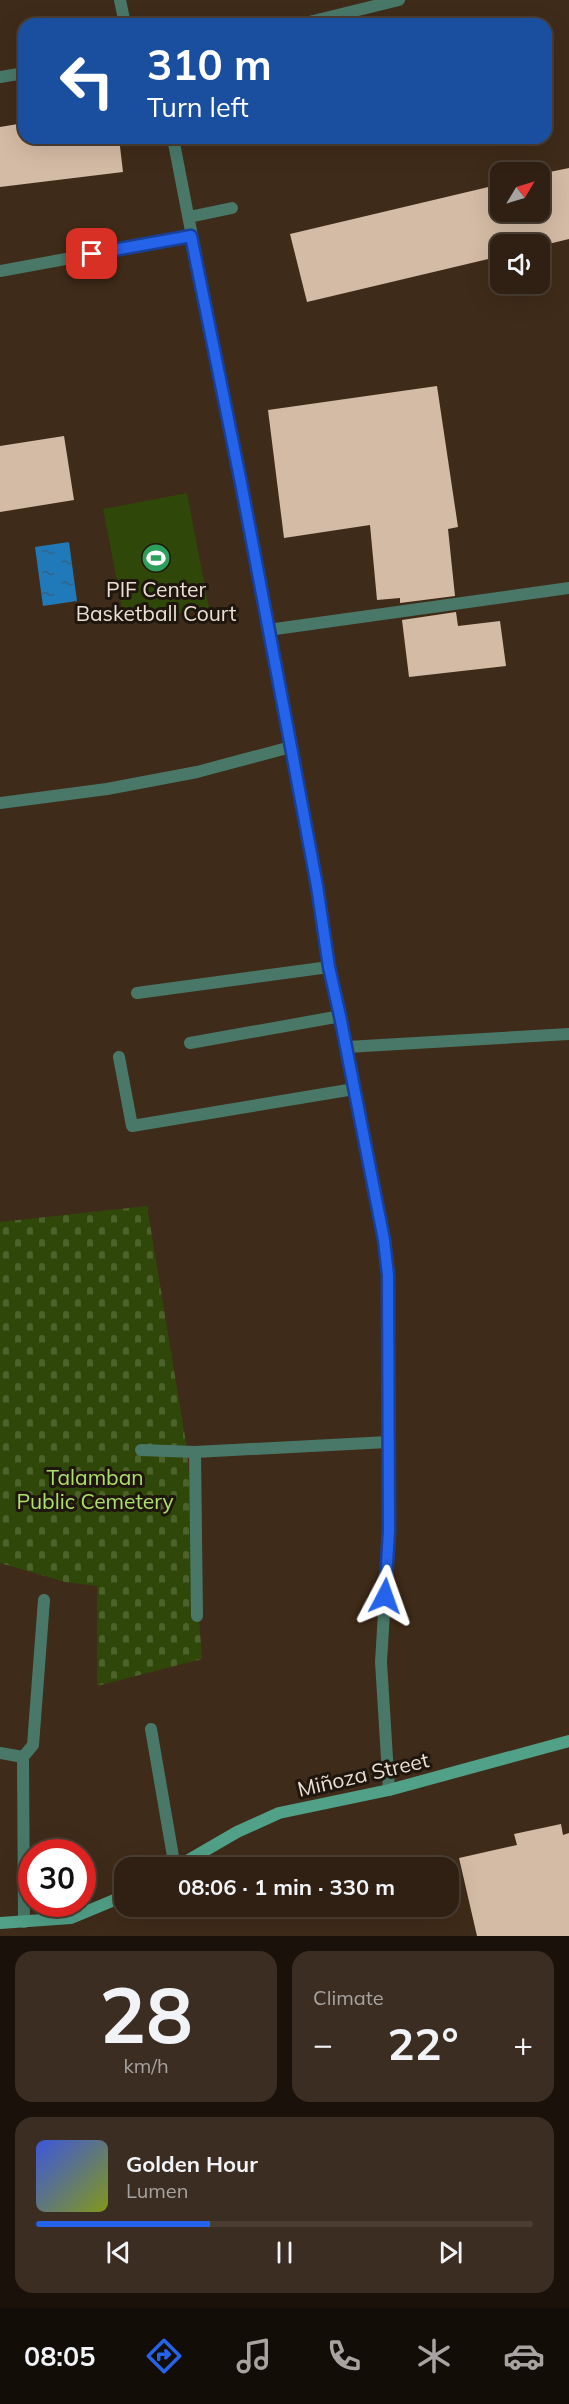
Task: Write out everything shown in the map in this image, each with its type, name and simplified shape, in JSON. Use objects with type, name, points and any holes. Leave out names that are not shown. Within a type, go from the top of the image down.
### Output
[{"type":"main road","name":"Miñoza Street","points":[[194,1857],[237,1832],[279,1814],[389,1790],[569,1741]]},
{"type":"main road","points":[[0,1923],[71,1918],[114,1900]]},
{"type":"street","points":[[120,0],[124,18]]},
{"type":"street","points":[[326,18],[399,0]]},
{"type":"street","points":[[0,77],[18,73]]},
{"type":"street","points":[[174,144],[291,747],[317,886],[329,967],[347,1047],[384,1240],[388,1275],[389,1531],[381,1662],[389,1790]]},
{"type":"street","points":[[189,217],[232,208]]},
{"type":"street","points":[[0,271],[191,236]]},
{"type":"street","points":[[268,630],[569,588]]},
{"type":"street","points":[[0,803],[107,789],[197,772],[291,747]]},
{"type":"street","points":[[137,993],[329,967]]},
{"type":"street","points":[[190,1043],[340,1016]]},
{"type":"street","points":[[347,1047],[569,1035]]},
{"type":"street","points":[[119,1057],[132,1126],[354,1089]]},
{"type":"street","points":[[141,1450],[195,1452],[388,1442]]},
{"type":"street","points":[[195,1452],[197,1616]]},
{"type":"street","points":[[24,1922],[23,1757],[33,1745],[44,1600]]},
{"type":"street","points":[[151,1729],[173,1857]]},
{"type":"street","points":[[0,1753],[23,1757]]},
{"type":"green space","name":"PIF Center Basketball Court","points":[[187,493],[209,608],[125,623],[103,509]]},
{"type":"green space","name":"Talamban Public Cemetery","points":[[147,1206],[187,1449],[202,1659],[97,1686],[97,1586],[65,1582],[0,1563],[0,1222]]},
{"type":"water","points":[[69,542],[77,601],[43,606],[35,547]]},
{"type":"building","points":[[18,124],[18,144],[120,144],[123,172],[0,187],[0,127]]},
{"type":"building","points":[[569,168],[569,239],[550,244],[550,234],[490,234],[490,259],[307,302],[290,234],[490,187],[490,222],[550,222],[550,172]]},
{"type":"building","points":[[437,386],[458,527],[448,529],[455,596],[400,603],[400,598],[377,600],[370,525],[284,538],[268,410]]},
{"type":"building","points":[[64,436],[74,500],[0,512],[0,446]]},
{"type":"building","points":[[456,612],[458,626],[500,621],[506,666],[409,677],[402,620]]},
{"type":"building","points":[[561,1824],[563,1835],[569,1833],[569,1936],[477,1936],[459,1858],[517,1845],[514,1834]]},
{"type":"place","name":"PIF Center Basketball Court","points":[[156,558]]},
{"type":"route","points":[[92,254],[191,236],[291,747],[317,886],[329,967],[384,1240],[388,1275],[389,1531],[385,1596]]}]
